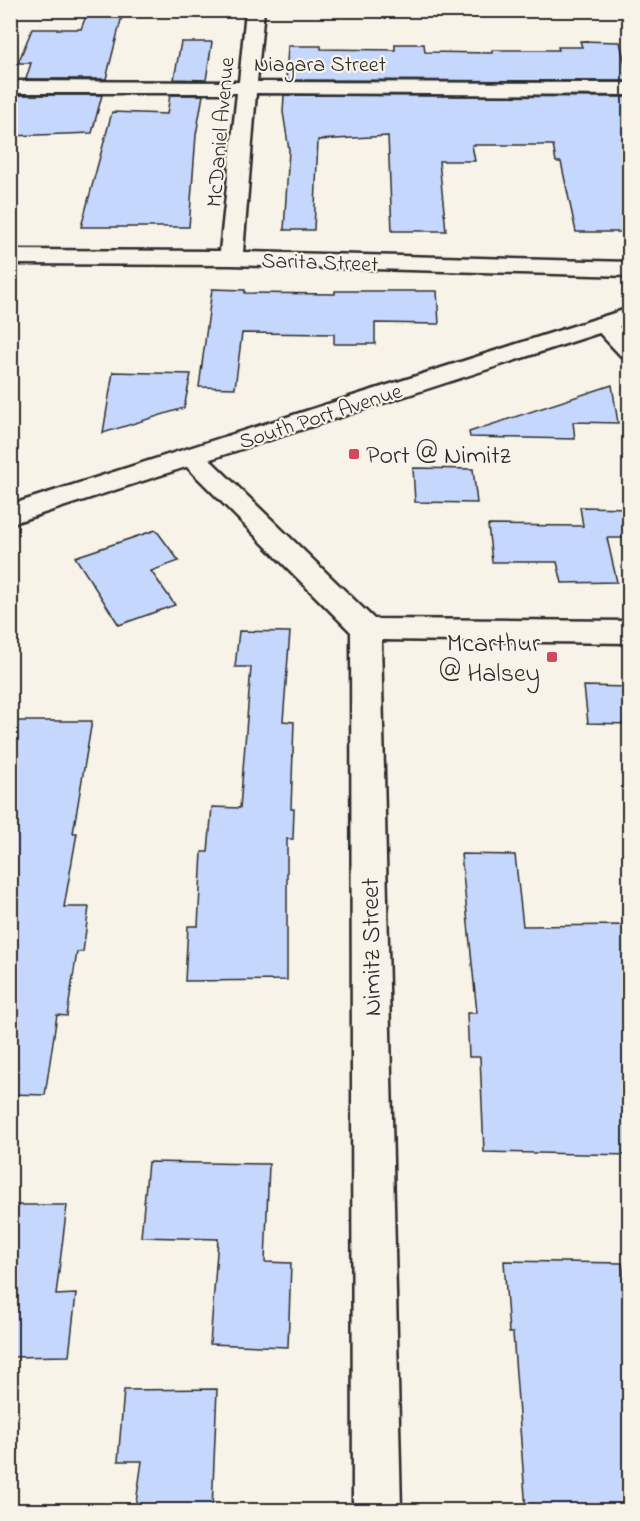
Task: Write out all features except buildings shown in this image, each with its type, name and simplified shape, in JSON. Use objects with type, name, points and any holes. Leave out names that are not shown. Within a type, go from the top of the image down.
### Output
[{"type":"street","name":"McDaniel Avenue","points":[[231,258],[255,10]]},
{"type":"street","name":"Niagara Street","points":[[10,87],[630,89]]},
{"type":"street","name":"Sarita Street","points":[[10,257],[231,258],[630,269]]},
{"type":"street","name":"South Port Avenue","points":[[10,516],[630,315]]},
{"type":"street","points":[[603,324],[630,351]]},
{"type":"street","points":[[192,457],[366,629],[630,632]]},
{"type":"street","name":"Nimitz Street","points":[[366,629],[377,1510]]},
{"type":"place","name":"Port @ Nimitz","points":[[354,454]]},
{"type":"place","name":"Mcarthur @ Halsey","points":[[552,657]]}]
